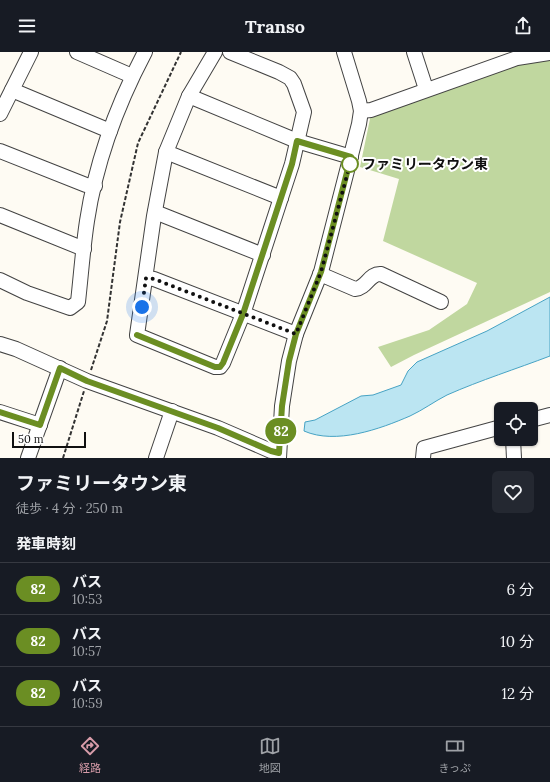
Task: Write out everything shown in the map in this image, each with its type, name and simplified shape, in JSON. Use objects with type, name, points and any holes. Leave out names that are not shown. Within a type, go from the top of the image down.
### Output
[{"type":"street","points":[[0,114],[31,52]]},
{"type":"street","points":[[77,52],[132,76]]},
{"type":"street","points":[[0,280],[27,293],[70,308],[78,302],[87,220],[101,158],[132,76],[145,52]]},
{"type":"street","points":[[215,52],[189,96],[166,152],[155,212],[137,335],[215,367],[220,367],[223,363],[243,314],[292,164],[304,112],[296,89],[290,78],[230,52]]},
{"type":"street","points":[[0,344],[60,368],[87,381],[218,428],[279,455],[285,382],[289,361],[296,334],[320,274],[351,157],[361,111],[344,52]]},
{"type":"street","points":[[414,52],[426,89]]},
{"type":"street","points":[[361,111],[371,110],[426,89],[517,58],[550,53]]},
{"type":"street","points":[[12,90],[110,131]]},
{"type":"street","points":[[189,96],[297,141],[351,157]]},
{"type":"street","points":[[0,151],[86,185],[95,186]]},
{"type":"street","points":[[166,152],[281,198]]},
{"type":"street","points":[[155,212],[263,255]]},
{"type":"street","points":[[0,215],[84,250]]},
{"type":"street","points":[[320,274],[355,289],[364,286],[373,275],[381,274],[442,302]]},
{"type":"street","points":[[146,278],[154,279],[296,334]]},
{"type":"street","points":[[28,458],[60,368]]},
{"type":"street","points":[[156,458],[172,411]]},
{"type":"street","points":[[0,412],[40,425]]},
{"type":"street","points":[[538,418],[550,415]]},
{"type":"street","points":[[423,458],[424,448],[494,430]]},
{"type":"street","points":[[513,446],[514,458]]},
{"type":"path","points":[[62,458],[107,321],[120,222],[138,143],[181,52]]},
{"type":"green space","points":[[550,56],[550,292],[391,367],[378,347],[429,330],[467,304],[477,283],[383,241],[399,179],[360,167],[371,114],[518,62]]},
{"type":"water","points":[[550,297],[550,356],[486,379],[442,397],[410,416],[372,430],[344,436],[317,435],[304,431],[305,422],[315,420],[361,396],[373,395],[401,385],[408,371],[417,362],[487,331]]},
{"type":"bus line","name":"82","points":[[0,412],[40,425],[60,368],[87,381],[218,428],[279,453],[282,406],[291,350],[321,272],[351,157],[297,141],[292,164],[243,314],[220,367],[215,367],[137,335]]},
{"type":"place","name":"ファミリータウン東","points":[[350,164]]},
{"type":"route","points":[[142,307],[146,278],[154,279],[296,334],[321,272],[350,164]]}]
